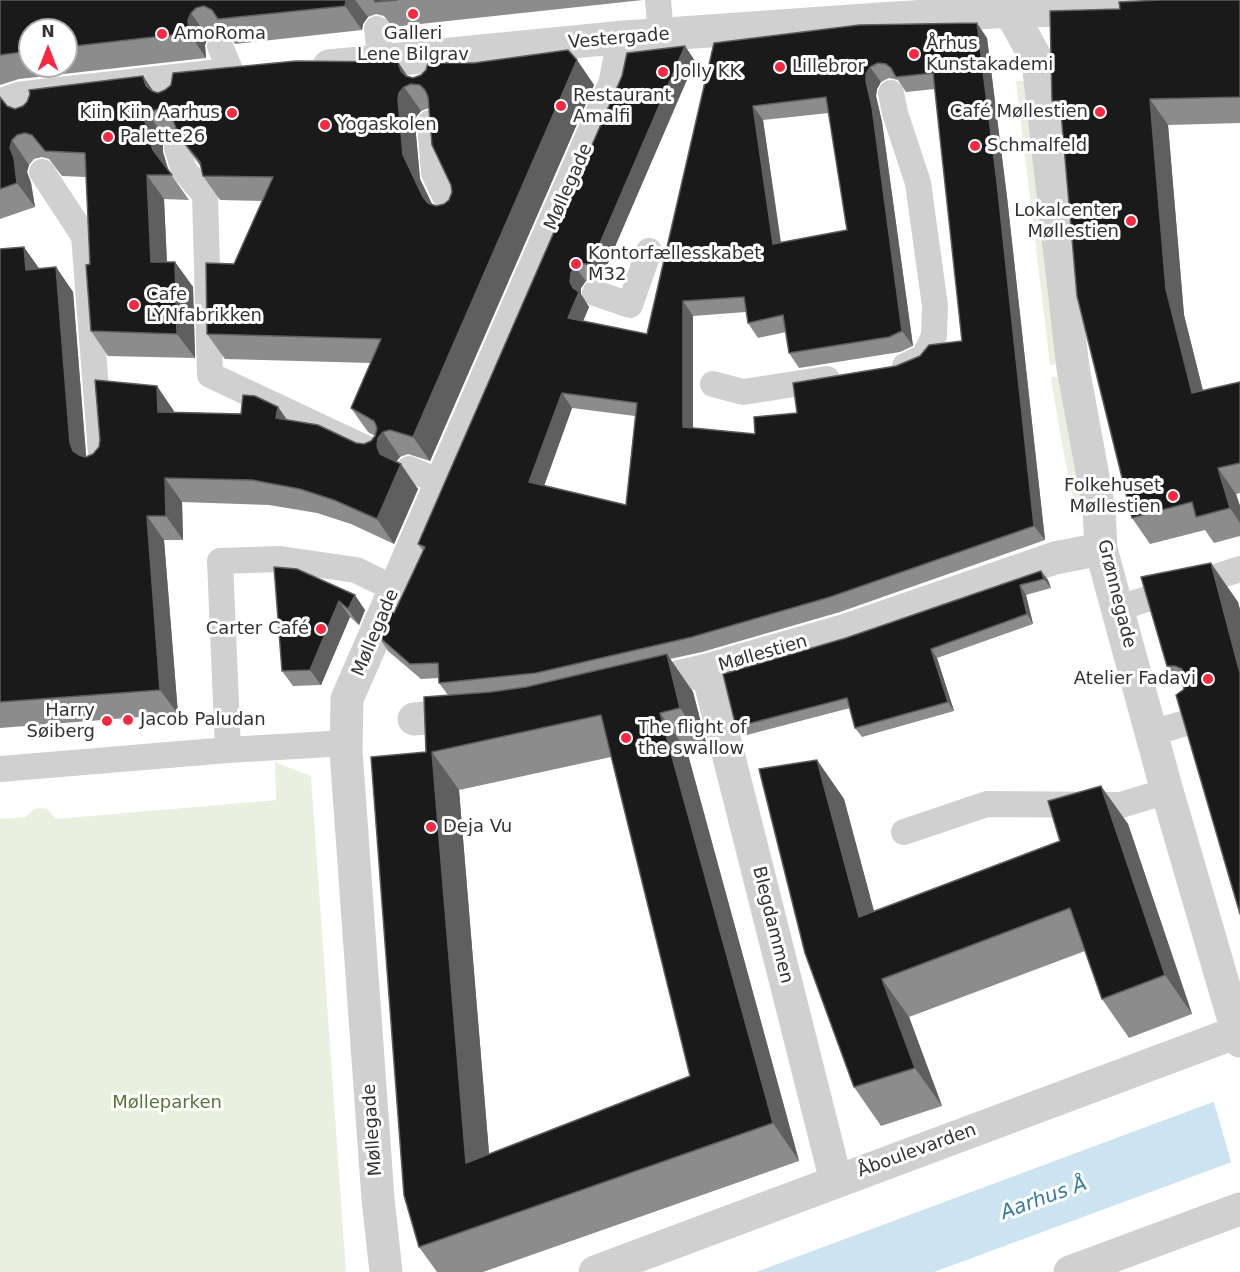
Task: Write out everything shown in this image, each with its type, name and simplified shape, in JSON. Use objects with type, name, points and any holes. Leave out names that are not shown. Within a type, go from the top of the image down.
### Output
[{"type":"street","name":"Vestergade","points":[[301,69],[381,61],[429,66],[624,37],[882,29],[1009,5],[1159,9],[1240,4]]},
{"type":"street","name":"Grønnegade","points":[[1009,5],[1038,62],[1073,368],[1099,509],[1101,549],[1119,608],[1167,791],[1239,1034]]},
{"type":"street","name":"Møllegade","points":[[386,1272],[377,1187],[346,742],[347,699],[441,482],[541,275],[615,83],[624,37]]},
{"type":"street","points":[[18,107],[174,91],[226,60],[266,72]]},
{"type":"street","name":"Møllestien","points":[[606,693],[707,670],[846,630],[1055,558],[1101,549]]},
{"type":"street","name":"Blegdammen","points":[[707,670],[836,1181]]},
{"type":"street","points":[[414,719],[493,712]]},
{"type":"street","name":"Åboulevarden","points":[[595,1272],[836,1181],[1239,1034]]},
{"type":"street","points":[[1070,1272],[1240,1209]]},
{"type":"lane","points":[[658,0],[661,35]]},
{"type":"lane","points":[[377,29],[381,61]]},
{"type":"lane","points":[[881,370],[904,366],[924,357],[934,336],[935,306],[918,183],[895,113],[891,93]]},
{"type":"lane","points":[[430,123],[434,173],[454,215]]},
{"type":"lane","points":[[177,148],[184,170],[205,195],[210,375],[379,454]]},
{"type":"lane","points":[[42,172],[84,236],[102,466]]},
{"type":"lane","points":[[595,293],[630,305],[649,251]]},
{"type":"lane","points":[[713,384],[743,392],[847,375]]},
{"type":"lane","points":[[409,469],[441,482]]},
{"type":"lane","points":[[228,750],[220,561],[280,559],[356,570],[395,589]]},
{"type":"lane","points":[[1119,608],[1240,569]]},
{"type":"lane","points":[[1152,733],[1199,719]]},
{"type":"lane","points":[[0,769],[346,742]]},
{"type":"lane","points":[[904,832],[987,804],[1121,805],[1167,791]]},
{"type":"green space","points":[[1016,81],[1026,81],[1060,364],[1050,365]]},
{"type":"green space","points":[[1051,377],[1060,377],[1085,514],[1082,516],[1076,513]]},
{"type":"green space","name":"Mølleparken","points":[[275,762],[311,776],[346,1272],[0,1272],[0,819],[26,817],[34,809],[40,808],[47,809],[56,819],[276,800]]},
{"type":"water","name":"Aarhus Å","points":[[1240,1092],[1240,1159],[934,1272],[756,1272]]},
{"type":"pier","points":[[1240,1089],[1240,1162],[1232,1165],[1213,1099]]},
{"type":"building","points":[[0,0],[346,0],[345,6],[218,19],[212,10],[204,6],[196,8],[191,13],[188,20],[189,33],[78,46],[78,18],[18,18],[18,53],[0,55]]},
{"type":"building","points":[[374,0],[397,0],[375,2]]},
{"type":"building","name":"Lokalcenter Møllestien","points":[[1240,0],[1240,97],[1150,99],[1166,289],[1192,393],[1240,382],[1240,463],[1218,468],[1230,508],[1196,517],[1192,502],[1132,518],[1077,296],[1060,101],[1052,101],[1050,11],[1120,9],[1119,2]]},
{"type":"building","points":[[977,23],[997,182],[1034,526],[830,597],[692,637],[536,673],[439,683],[438,663],[410,664],[378,636],[389,611],[394,613],[425,547],[418,544],[622,76],[627,53],[685,46],[591,264],[581,264],[571,273],[570,282],[579,292],[568,318],[647,334],[714,43],[859,25]],"holes":[[[878,63],[886,64],[896,77],[933,73],[962,341],[929,345],[920,356],[896,366],[793,383],[797,413],[754,417],[755,434],[683,427],[683,301],[744,297],[748,323],[783,315],[789,353],[889,337],[902,331],[872,107],[866,81],[866,74],[870,67]],[[826,97],[847,230],[773,244],[753,106]],[[562,393],[637,403],[626,505],[529,482]]]},
{"type":"building","points":[[568,50],[577,60],[413,437],[390,430],[383,432],[378,438],[377,446],[380,454],[401,464],[377,519],[334,500],[300,489],[252,480],[165,478],[166,516],[147,516],[160,690],[0,702],[0,249],[24,247],[26,270],[56,267],[70,443],[73,451],[86,457],[93,454],[99,447],[100,440],[95,380],[157,386],[158,412],[241,414],[243,395],[255,396],[278,407],[276,418],[318,425],[356,443],[364,444],[371,441],[377,428],[374,421],[351,408],[381,339],[207,334],[206,263],[234,264],[273,177],[203,176],[200,162],[180,138],[170,113],[163,109],[148,114],[145,120],[153,150],[172,175],[147,175],[151,262],[175,262],[177,334],[91,331],[86,265],[90,264],[85,153],[45,151],[32,135],[25,133],[17,135],[12,140],[10,148],[14,158],[17,183],[0,189],[0,97],[7,106],[15,109],[27,102],[29,90],[143,76],[146,86],[158,93],[171,85],[173,73],[296,61],[398,62],[401,71],[413,78],[426,70],[428,63],[474,63]],"holes":[[[411,84],[420,85],[428,97],[432,145],[451,185],[452,192],[449,200],[436,206],[428,203],[423,197],[403,155],[399,93]]]},
{"type":"building","points":[[1211,563],[1240,673],[1240,914],[1176,695],[1183,690],[1186,677],[1182,669],[1167,666],[1141,577]]},
{"type":"building","points":[[274,567],[297,569],[355,595],[348,609],[339,601],[310,670],[282,671]]},
{"type":"building","points":[[1041,571],[1044,579],[1020,585],[1027,614],[931,649],[948,702],[855,728],[847,698],[736,727],[723,674],[846,638]]},
{"type":"building","points":[[667,654],[680,708],[660,713],[773,1123],[419,1247],[404,1195],[371,757],[426,752],[424,697],[526,687]],"holes":[[[601,715],[690,1076],[466,1163],[432,752]]]},
{"type":"building","points":[[817,760],[859,917],[1060,841],[1048,801],[1101,786],[1165,975],[1102,999],[1070,908],[882,979],[915,1068],[854,1087],[805,953],[759,769]]},
{"type":"place","name":"Galleri Lene Bilgrav","points":[[413,14]]},
{"type":"place","name":"AmoRoma","points":[[162,34]]},
{"type":"place","name":"Århus Kunstakademi","points":[[914,54]]},
{"type":"place","name":"Lillebror","points":[[780,67]]},
{"type":"place","name":"Jolly KK","points":[[663,72]]},
{"type":"place","name":"Restaurant Amalfi","points":[[561,106]]},
{"type":"place","name":"Café Møllestien","points":[[1100,112]]},
{"type":"place","name":"Kiin Kiin Aarhus","points":[[232,113]]},
{"type":"place","name":"Yogaskolen","points":[[325,125]]},
{"type":"place","name":"Palette26","points":[[108,137]]},
{"type":"place","name":"Schmalfeld","points":[[975,146]]},
{"type":"place","name":"Lokalcenter Møllestien","points":[[1131,221]]},
{"type":"place","name":"Kontorfællesskabet M32","points":[[576,264]]},
{"type":"place","name":"Cafe LYNfabrikken","points":[[134,305]]},
{"type":"place","name":"Folkehuset Møllestien","points":[[1173,496]]},
{"type":"place","name":"Carter Café","points":[[321,629]]},
{"type":"place","name":"Atelier Fadavi","points":[[1208,679]]},
{"type":"place","name":"Jacob Paludan","points":[[128,720]]},
{"type":"place","name":"Harry Søiberg","points":[[107,721]]},
{"type":"place","name":"The flight of the swallow","points":[[626,738]]},
{"type":"place","name":"Deja Vu","points":[[431,827]]}]
